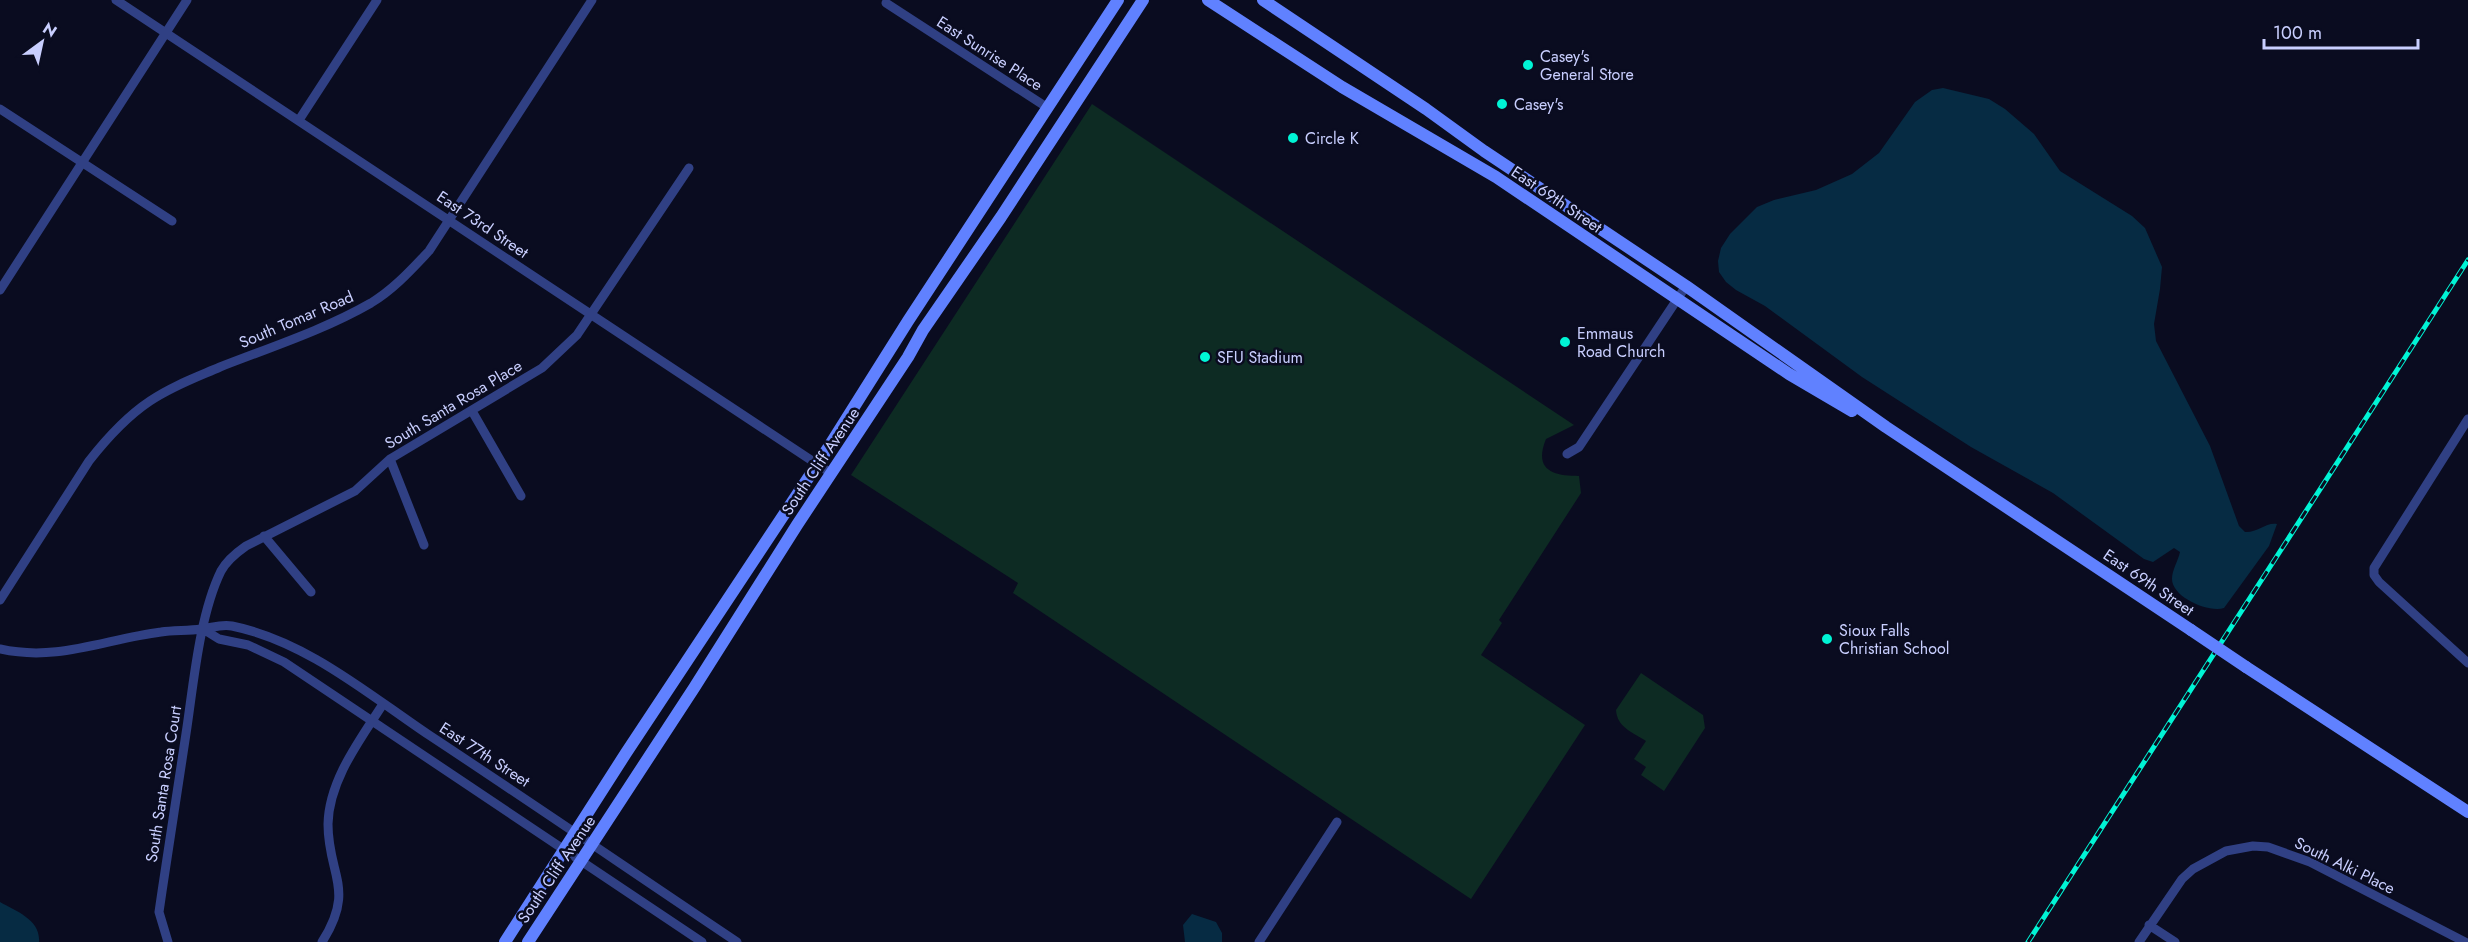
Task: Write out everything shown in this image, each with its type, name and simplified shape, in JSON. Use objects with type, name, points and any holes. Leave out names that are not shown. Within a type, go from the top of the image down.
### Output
[{"type":"main road","name":"South Cliff Avenue","points":[[505,942],[1118,0]]},
{"type":"main road","name":"South Cliff Avenue","points":[[528,942],[792,532],[908,357],[923,330],[1143,0]]},
{"type":"main road","name":"East 69th Street","points":[[1208,0],[1342,87],[1496,177],[1824,396],[1886,427]]},
{"type":"main road","name":"East 69th Street","points":[[1263,0],[1686,286],[1886,427],[2393,765],[2468,812]]},
{"type":"main road","name":"East 69th Street","points":[[2393,765],[2468,820]]},
{"type":"street","name":"East 73rd Street","points":[[116,0],[832,474]]},
{"type":"street","points":[[0,290],[187,0]]},
{"type":"street","points":[[299,120],[377,0]]},
{"type":"street","name":"South Tomar Road","points":[[0,600],[89,461],[127,419],[151,400],[183,383],[328,324],[372,302],[403,279],[429,251],[592,0]]},
{"type":"street","name":"East Sunrise Place","points":[[885,3],[1048,108]]},
{"type":"street","points":[[0,109],[172,221]]},
{"type":"street","name":"South Santa Rosa Place","points":[[203,629],[214,587],[222,569],[233,554],[355,491],[390,459],[542,368],[577,335],[689,168]]},
{"type":"street","points":[[1567,454],[1579,447],[1686,286]]},
{"type":"street","points":[[472,411],[521,496]]},
{"type":"street","points":[[2468,419],[2374,568],[2374,575],[2468,663]]},
{"type":"street","points":[[390,459],[424,544]]},
{"type":"street","points":[[264,536],[311,592]]},
{"type":"street","name":"East 77th Street","points":[[0,649],[54,653],[91,648],[161,631],[203,629],[216,625],[229,626],[274,638],[310,656],[593,843],[737,942]]},
{"type":"street","name":"East 77th Street","points":[[203,629],[219,639],[248,645],[284,662],[565,849],[600,876],[702,942]]},
{"type":"street","name":"South Santa Rosa Court","points":[[168,942],[159,912],[203,629]]},
{"type":"street","points":[[322,942],[339,910],[339,881],[330,847],[328,823],[332,799],[342,771],[383,704]]},
{"type":"street","points":[[1259,942],[1337,822]]},
{"type":"street","name":"South Alki Place","points":[[2139,942],[2182,879],[2193,869],[2226,851],[2260,847],[2283,852],[2310,862],[2465,942]]},
{"type":"street","points":[[2149,925],[2175,942]]},
{"type":"green space","points":[[1092,104],[1574,425],[1546,439],[1542,458],[1548,470],[1554,473],[1579,476],[1581,493],[1499,620],[1502,623],[1481,655],[1585,725],[1471,899],[1013,593],[1018,583],[851,475]]},
{"type":"green space","points":[[1641,673],[1703,715],[1705,728],[1664,791],[1641,775],[1646,767],[1634,759],[1646,741],[1622,725],[1617,716],[1616,710]]},
{"type":"water","points":[[1943,88],[1989,99],[2005,109],[2034,134],[2060,171],[2132,216],[2145,228],[2162,267],[2154,324],[2156,341],[2210,446],[2239,526],[2245,532],[2249,532],[2277,524],[2269,546],[2224,608],[2201,606],[2178,592],[2172,579],[2180,552],[2174,548],[2153,562],[2144,559],[2053,493],[1971,447],[1862,377],[1765,306],[1736,290],[1719,272],[1718,261],[1721,248],[1730,234],[1757,207],[1774,200],[1816,190],[1852,174],[1879,153],[1915,102],[1932,90]]},
{"type":"water","points":[[0,902],[32,922],[39,934],[39,942],[0,942]]},
{"type":"water","points":[[1192,914],[1216,922],[1222,933],[1222,942],[1185,942],[1183,925]]},
{"type":"railway","points":[[2028,942],[2468,260]]},
{"type":"place","name":"Casey's General Store","points":[[1528,65]]},
{"type":"place","name":"Casey's","points":[[1502,104]]},
{"type":"place","name":"Circle K","points":[[1293,138]]},
{"type":"place","name":"Emmaus Road Church","points":[[1565,342]]},
{"type":"place","name":"SFU Stadium","points":[[1205,357]]},
{"type":"place","name":"Sioux Falls Christian School","points":[[1827,639]]}]
